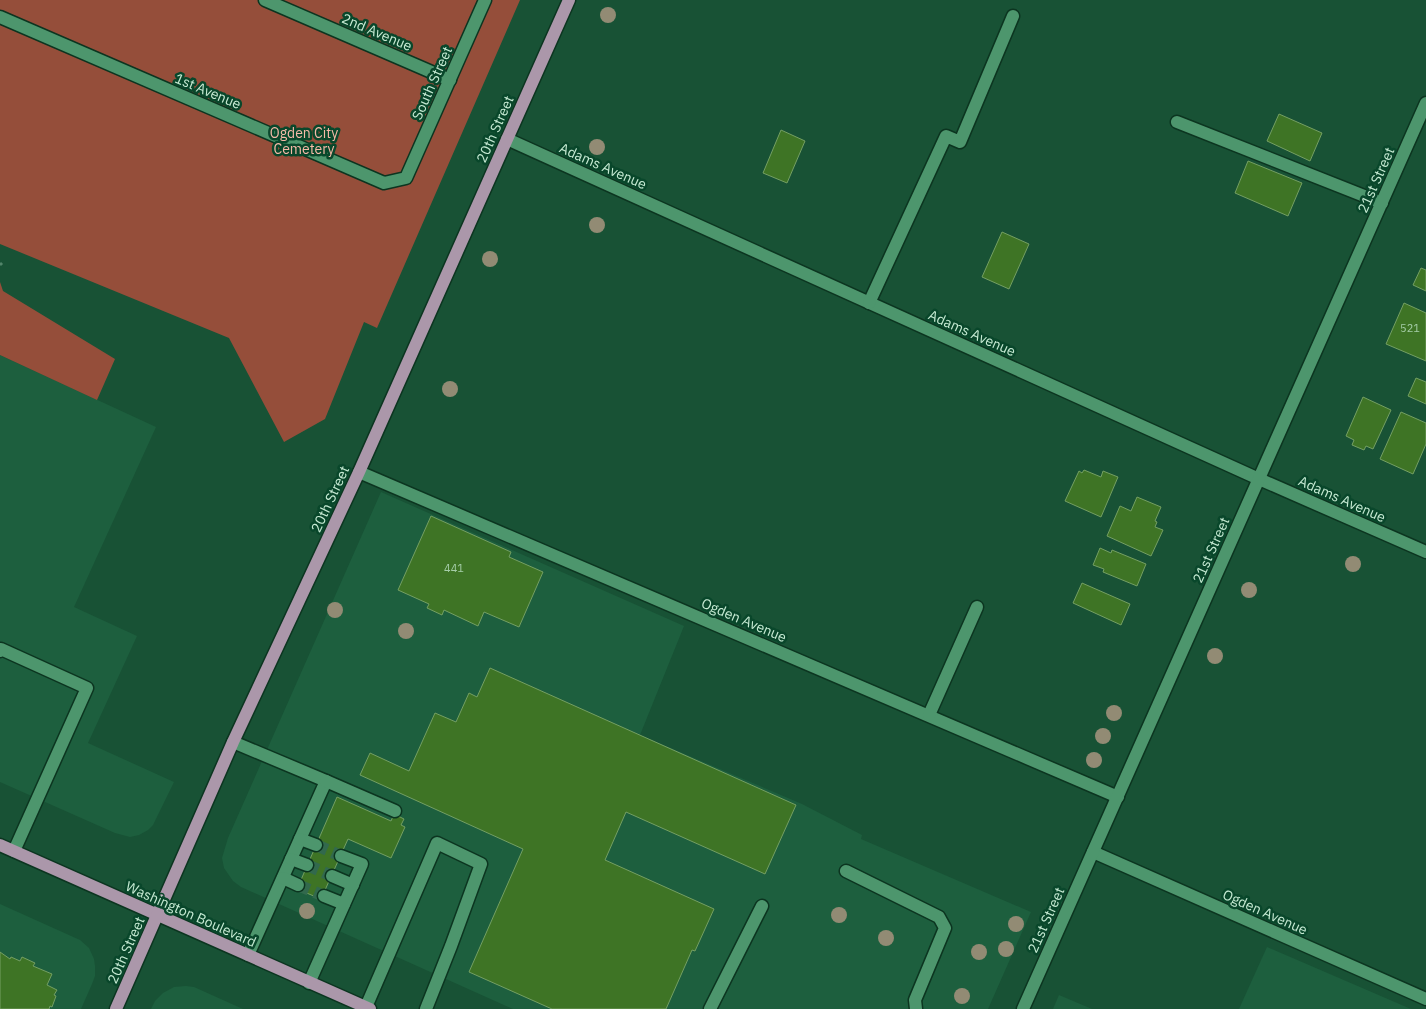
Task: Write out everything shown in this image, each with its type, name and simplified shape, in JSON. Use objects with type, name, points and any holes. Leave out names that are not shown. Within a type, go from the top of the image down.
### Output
[{"type":"main road","name":"20th Street","points":[[116,1009],[233,742],[359,472],[569,0]]},
{"type":"main road","name":"Washington Boulevard","points":[[0,845],[368,1008]]},
{"type":"street","name":"2nd Avenue","points":[[265,0],[450,80]]},
{"type":"street","name":"South Street","points":[[406,178],[485,0]]},
{"type":"street","points":[[869,303],[946,136],[960,142],[1013,16]]},
{"type":"street","name":"1st Avenue","points":[[0,17],[384,183],[406,178]]},
{"type":"street","name":"21st Street","points":[[1023,1009],[1426,103]]},
{"type":"street","points":[[1177,122],[1382,203]]},
{"type":"street","name":"Adams Avenue","points":[[507,139],[1259,479],[1426,552]]},
{"type":"street","name":"Ogden Avenue","points":[[359,472],[1118,797]]},
{"type":"street","points":[[929,716],[977,607]]},
{"type":"street","points":[[0,651],[1,649],[87,688],[14,851]]},
{"type":"street","points":[[233,742],[395,810]]},
{"type":"street","points":[[248,955],[326,781]]},
{"type":"street","points":[[300,839],[316,845]]},
{"type":"street","points":[[368,1008],[437,843],[481,864],[426,1009]]},
{"type":"street","name":"Ogden Avenue","points":[[1093,852],[1426,999]]},
{"type":"street","points":[[309,983],[362,864],[341,856]]},
{"type":"street","points":[[291,859],[307,865]]},
{"type":"street","points":[[846,871],[939,916],[945,928],[915,1000],[916,1009]]},
{"type":"street","points":[[332,876],[353,885]]},
{"type":"street","points":[[283,878],[298,885]]},
{"type":"street","points":[[324,896],[344,904]]},
{"type":"street","points":[[710,1009],[762,906]]},
{"type":"shaded area","points":[[0,355],[156,427],[74,607],[137,636],[88,743],[174,782],[153,825],[139,835],[130,837],[115,833],[0,782]]},
{"type":"shaded area","points":[[381,492],[684,626],[640,735],[802,804],[862,835],[861,839],[1031,912],[988,1009],[513,1009],[241,887],[233,881],[224,868],[222,858],[228,838]]},
{"type":"shaded area","points":[[0,904],[80,940],[89,948],[94,959],[95,976],[81,1009],[0,1009]]},
{"type":"shaded area","points":[[1267,947],[1411,1009],[1239,1009]]},
{"type":"shaded area","points":[[174,987],[194,987],[243,1009],[151,1009],[155,1001],[163,993]]},
{"type":"shaded area","points":[[1059,995],[1092,1009],[1053,1009]]},
{"type":"green space","name":"Ogden City Cemetery","points":[[0,0],[520,0],[377,328],[364,322],[325,419],[284,442],[229,338],[0,244]]},
{"type":"green space","points":[[0,282],[3,291],[115,359],[97,400],[0,355]]},
{"type":"building","points":[[1279,114],[1322,133],[1310,161],[1267,141]]},
{"type":"building","points":[[781,130],[805,141],[787,183],[763,173]]},
{"type":"building","points":[[1248,161],[1302,183],[1288,216],[1235,193]]},
{"type":"building","points":[[1002,232],[1029,244],[1009,289],[982,277]]},
{"type":"building","points":[[1421,268],[1426,270],[1426,291],[1413,285]]},
{"type":"building","points":[[1404,303],[1426,313],[1426,361],[1386,344]]},
{"type":"building","points":[[1416,378],[1426,382],[1426,404],[1408,396]]},
{"type":"building","points":[[1363,397],[1391,410],[1373,449],[1366,446],[1364,450],[1352,445],[1354,440],[1346,436]]},
{"type":"building","points":[[1401,412],[1426,423],[1426,444],[1413,474],[1380,459]]},
{"type":"building","points":[[1084,470],[1101,477],[1103,471],[1118,477],[1101,517],[1065,501],[1079,471],[1082,473]]},
{"type":"building","points":[[1137,497],[1161,507],[1155,521],[1157,522],[1155,527],[1163,530],[1151,556],[1107,536],[1120,506],[1131,511]]},
{"type":"building","points":[[431,516],[511,552],[509,557],[543,572],[519,627],[484,612],[478,626],[444,610],[442,615],[427,608],[429,604],[398,590]]},
{"type":"building","points":[[1100,548],[1111,553],[1112,550],[1146,564],[1137,586],[1103,572],[1104,569],[1093,565]]},
{"type":"building","points":[[1082,583],[1130,604],[1121,625],[1073,603]]},
{"type":"building","points":[[490,668],[796,805],[765,874],[626,812],[605,860],[714,909],[695,951],[692,950],[666,1009],[552,1009],[469,972],[523,849],[360,775],[370,753],[409,771],[435,713],[456,722],[469,693],[477,697]]},
{"type":"building","points":[[337,797],[391,821],[394,814],[404,819],[401,825],[405,827],[391,858],[348,839],[321,899],[297,889]]},
{"type":"building","points":[[0,952],[10,959],[11,957],[20,961],[22,957],[35,963],[33,966],[52,974],[47,985],[57,990],[52,1007],[50,1006],[49,1009],[0,1009]]},
{"type":"tunnel","points":[[316,845],[341,856]]},
{"type":"tunnel","points":[[307,865],[332,876]]},
{"type":"tunnel","points":[[298,885],[324,896]]}]
